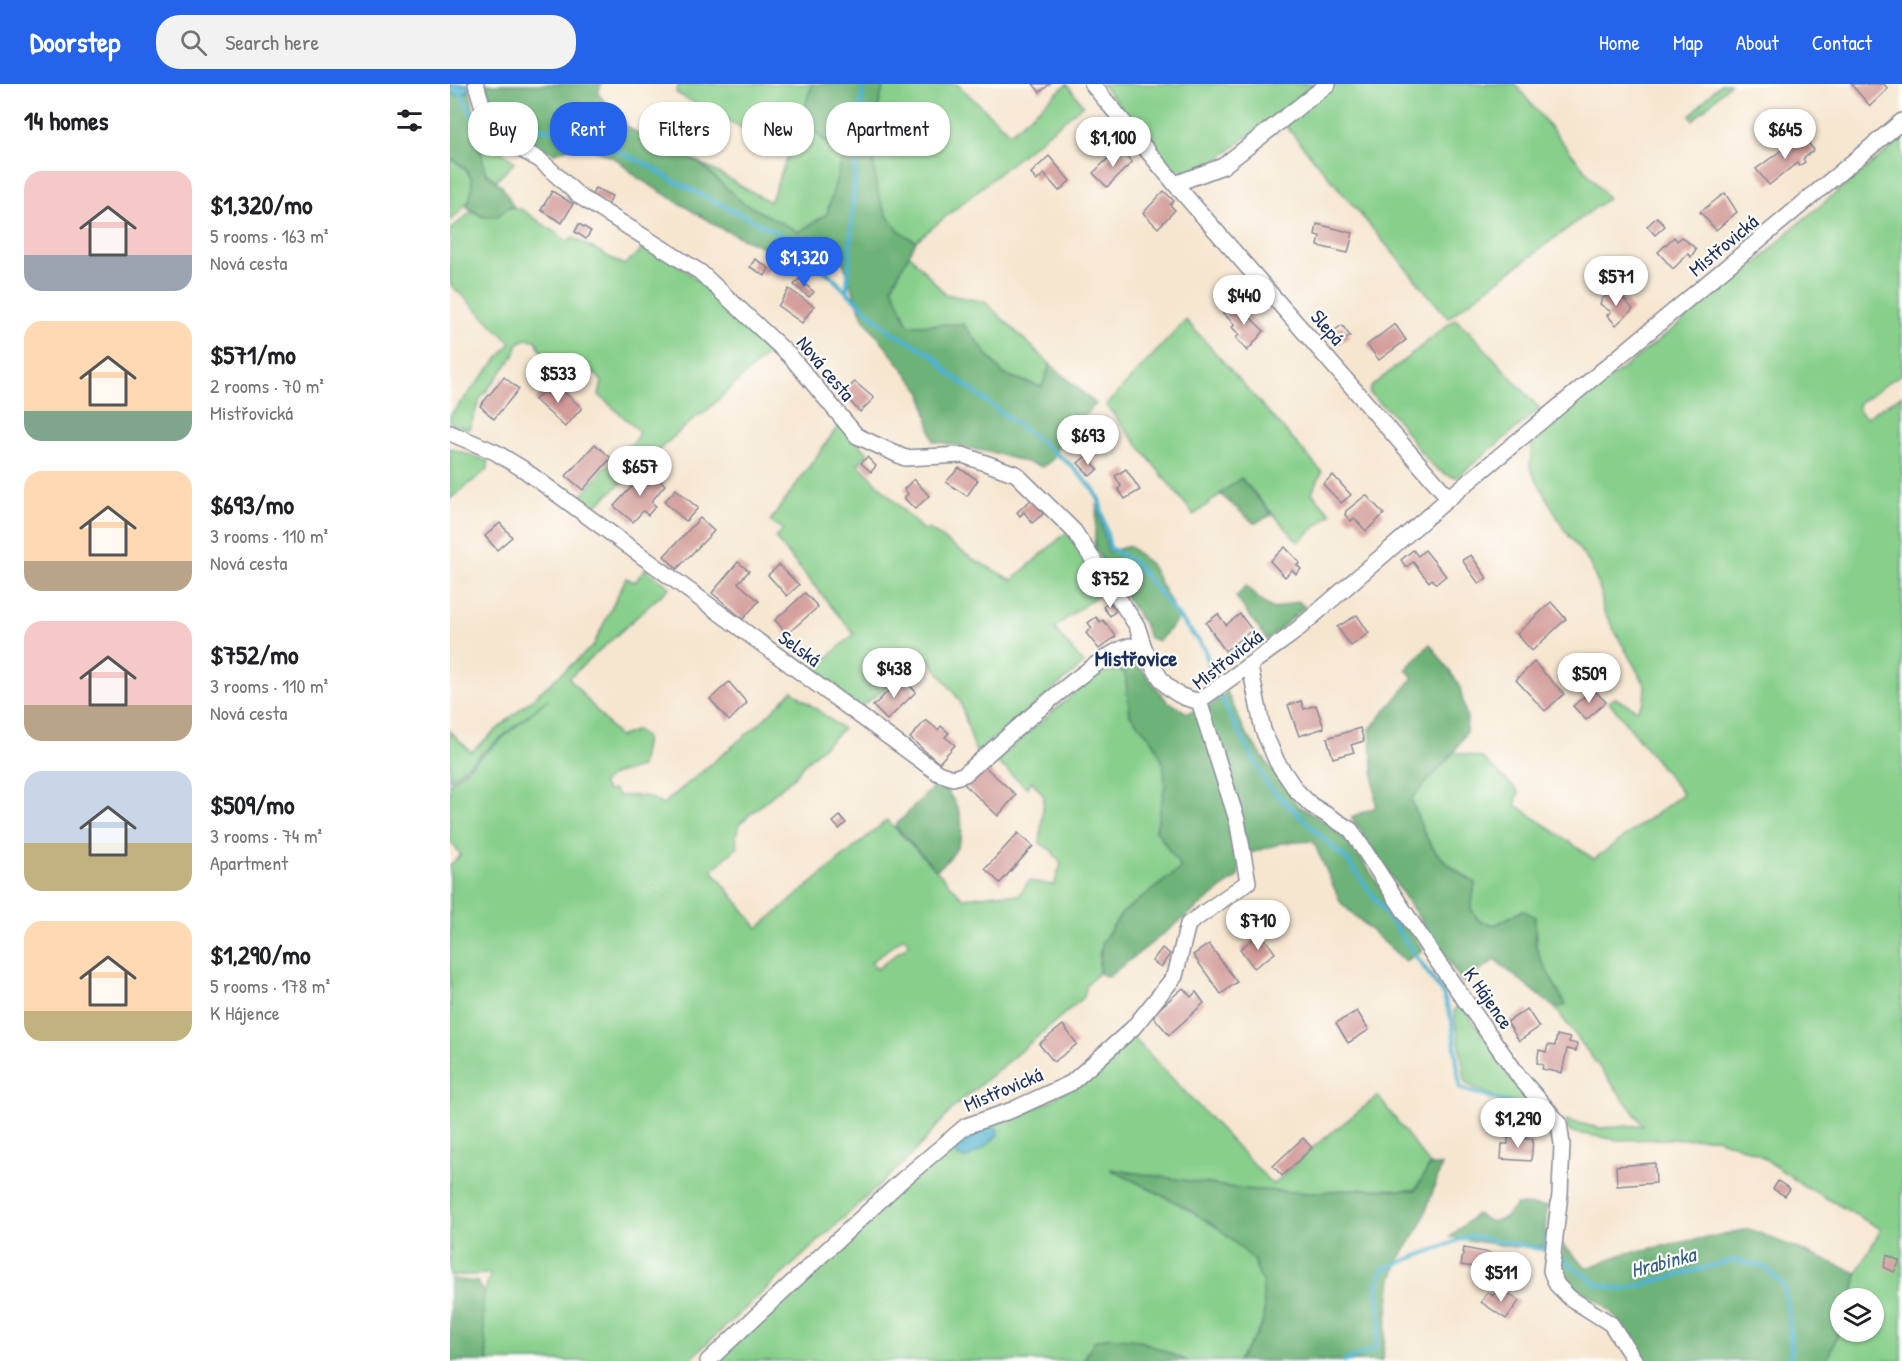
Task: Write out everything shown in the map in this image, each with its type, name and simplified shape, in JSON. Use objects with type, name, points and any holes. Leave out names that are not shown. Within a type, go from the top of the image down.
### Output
[{"type":"street","name":"Nová cesta","points":[[476,84],[487,121],[497,136],[540,160],[579,196],[700,272],[790,356],[832,409],[857,436],[905,458],[963,454],[1016,474],[1074,531],[1137,626],[1144,648]]},
{"type":"street","name":"Slepá","points":[[1092,84],[1175,184],[1449,498]]},
{"type":"street","points":[[1175,184],[1223,166],[1328,84]]},
{"type":"street","name":"Mistřovická","points":[[708,1361],[901,1181],[966,1126],[1012,1110],[1071,1083],[1133,1028],[1174,976],[1188,924],[1248,882],[1237,820],[1202,714],[1210,694],[1250,667],[1353,582],[1449,498],[1902,121]]},
{"type":"street","name":"Selská","points":[[450,434],[495,452],[523,469],[910,753],[938,773],[953,778],[965,774],[1104,660],[1129,646],[1144,648]]},
{"type":"street","points":[[1144,648],[1152,667],[1181,699],[1210,694]]},
{"type":"street","name":"K Hájence","points":[[1250,667],[1263,730],[1277,762],[1296,790],[1311,805],[1352,830],[1436,958],[1513,1069],[1559,1124],[1562,1144],[1560,1194],[1551,1271],[1557,1285],[1570,1298],[1611,1324],[1635,1361]]},
{"type":"green space","points":[[485,84],[601,84],[598,94],[605,102],[550,102],[550,151],[538,147],[538,102],[492,102]]},
{"type":"green space","points":[[679,84],[812,84],[807,102],[742,102],[742,128],[730,122],[730,102],[693,102],[676,93]]},
{"type":"green space","points":[[812,84],[884,84],[879,102],[826,102],[826,142],[814,130],[814,102],[807,102]]},
{"type":"green space","points":[[884,84],[957,84],[1010,133],[1067,84],[1083,105],[916,241],[898,230],[886,213],[878,193],[874,156],[950,156],[950,102],[879,102]]},
{"type":"green space","points":[[1101,84],[1314,84],[1215,162],[1194,171],[1175,169]]},
{"type":"green space","points":[[1334,84],[1515,84],[1608,198],[1448,318],[1285,125]]},
{"type":"green space","points":[[1720,84],[1730,84],[1693,120],[1690,116]]},
{"type":"green space","points":[[470,90],[472,102],[468,102],[468,156],[482,156],[485,172],[502,186],[514,207],[508,207],[497,217],[483,217],[467,207],[472,190],[471,178],[464,168],[450,158],[450,94],[462,95]]},
{"type":"green space","points":[[627,126],[639,134],[639,156],[684,156],[698,162],[743,203],[799,232],[827,214],[842,159],[839,156],[874,156],[878,193],[886,213],[898,229],[916,241],[892,286],[908,325],[963,324],[1003,374],[1042,387],[1050,364],[1096,404],[1062,437],[1053,459],[1043,467],[994,453],[933,441],[922,393],[863,318],[842,260],[785,257],[722,229],[638,178],[618,160],[609,156],[627,156]]},
{"type":"green space","points":[[814,130],[826,143],[826,156],[839,156],[842,159],[827,214],[799,232],[743,203],[698,162],[770,202],[788,156],[814,156]]},
{"type":"green space","points":[[1902,139],[1902,373],[1858,404],[1859,411],[1866,417],[1902,395],[1902,1361],[1826,1361],[1834,1342],[1884,1342],[1884,1288],[1854,1288],[1857,1273],[1881,1229],[1803,1185],[1756,1153],[1717,1138],[1618,1140],[1570,1132],[1565,1120],[1600,1128],[1643,1125],[1555,1008],[1565,1005],[1540,958],[1536,946],[1537,933],[1523,910],[1495,925],[1479,921],[1471,909],[1475,883],[1449,865],[1433,848],[1422,828],[1411,799],[1454,752],[1482,758],[1519,792],[1515,804],[1594,859],[1683,794],[1609,702],[1615,698],[1637,710],[1644,701],[1645,685],[1603,610],[1601,592],[1590,564],[1564,529],[1530,468],[1532,443],[1551,425],[1759,261],[1794,227]]},
{"type":"green space","points":[[482,156],[507,156],[515,162],[496,181],[485,172]]},
{"type":"green space","points":[[450,158],[468,173],[472,181],[472,189],[466,205],[450,221]]},
{"type":"green space","points":[[508,207],[521,209],[569,242],[572,237],[624,265],[649,243],[678,264],[775,347],[704,413],[696,417],[593,508],[579,499],[618,453],[635,441],[639,431],[599,395],[602,382],[595,373],[567,375],[540,350],[536,340],[526,339],[518,343],[514,356],[480,399],[469,429],[450,424],[450,415],[511,343],[450,284],[450,230],[472,211],[483,217]]},
{"type":"green space","points":[[909,254],[945,294],[985,302],[1050,364],[1042,387],[1003,374],[963,325],[908,325],[892,287]]},
{"type":"green space","points":[[1455,319],[1468,330],[1540,409],[1457,477],[1447,475],[1429,462],[1393,415],[1369,392],[1372,386]]},
{"type":"green space","points":[[1186,320],[1322,472],[1312,493],[1331,514],[1298,542],[1241,478],[1194,515],[1106,405]]},
{"type":"green space","points":[[839,425],[868,453],[858,464],[923,530],[929,529],[973,559],[1012,580],[1068,531],[1107,588],[1054,628],[1084,664],[976,753],[960,701],[928,658],[860,707],[811,672],[854,634],[775,538],[783,530],[770,521]]},
{"type":"green space","points":[[450,448],[488,461],[488,469],[450,499]]},
{"type":"green space","points":[[1241,478],[1272,515],[1254,523],[1220,494]]},
{"type":"green space","points":[[1097,505],[1108,552],[1129,546],[1150,564],[1179,618],[1159,641],[1149,638],[1144,624],[1094,548]]},
{"type":"green space","points":[[645,569],[670,587],[569,678],[619,737],[637,730],[646,738],[641,767],[613,775],[602,784],[607,791],[614,790],[619,796],[647,797],[662,805],[760,723],[792,691],[843,729],[803,765],[795,776],[739,824],[736,838],[738,847],[712,870],[758,928],[887,820],[963,898],[998,894],[1019,895],[1029,881],[1054,885],[1061,864],[1052,851],[1040,843],[1044,796],[1032,781],[1027,788],[996,761],[1088,681],[1111,671],[1125,673],[1130,715],[1153,741],[1164,765],[1165,786],[1156,830],[1181,868],[1122,913],[1099,953],[1099,973],[1087,984],[1084,997],[954,1107],[911,1156],[688,1361],[488,1361],[483,1306],[491,1274],[450,1276],[450,865],[461,855],[450,841],[450,783],[549,698],[450,780],[450,731],[471,752],[593,646],[626,578],[635,582]],"holes":[[[904,937],[909,944],[877,969],[871,962]]]},
{"type":"green space","points":[[1246,586],[1263,603],[1274,609],[1298,601],[1305,607],[1267,640],[1236,597]]},
{"type":"green space","points":[[1430,644],[1459,684],[1467,719],[1466,733],[1454,752],[1411,799],[1417,815],[1427,839],[1440,857],[1475,883],[1471,909],[1479,921],[1495,925],[1523,910],[1535,917],[1536,946],[1540,958],[1566,1005],[1555,1008],[1495,960],[1463,983],[1351,817],[1376,807],[1370,729],[1413,678],[1406,669]]},
{"type":"green space","points":[[1132,657],[1166,700],[1187,713],[1210,706],[1227,692],[1245,732],[1298,806],[1343,832],[1423,950],[1405,961],[1341,903],[1313,841],[1282,843],[1241,856],[1238,876],[1108,977],[1099,973],[1102,942],[1122,913],[1181,868],[1156,830],[1165,786],[1164,765],[1153,741],[1130,715],[1125,673],[1119,671],[1118,661]]},
{"type":"green space","points":[[938,782],[955,804],[962,827],[956,849],[936,870],[895,826]]},
{"type":"green space","points":[[1459,1004],[1544,1112],[1499,1099],[1466,1084],[1454,1010]]},
{"type":"green space","points":[[1134,1038],[1273,1185],[1312,1148],[1378,1096],[1430,1165],[1416,1190],[1355,1189],[1311,1193],[1243,1189],[1112,1170],[1207,1220],[1241,1245],[1253,1259],[1262,1282],[1265,1310],[1259,1330],[1238,1361],[1188,1361],[1138,1340],[1086,1352],[1084,1361],[718,1361],[907,1182],[955,1146],[956,1154],[985,1125],[1049,1102]]},
{"type":"green space","points":[[1430,1165],[1442,1165],[1421,1225],[1399,1259],[1392,1279],[1382,1361],[1238,1361],[1262,1326],[1264,1309],[1262,1282],[1253,1259],[1218,1228],[1179,1204],[1110,1169],[1243,1189],[1311,1193],[1355,1189],[1415,1190]]},
{"type":"green space","points":[[1516,1205],[1547,1206],[1544,1246],[1513,1247],[1450,1237],[1476,1214],[1491,1222],[1506,1217]]},
{"type":"green space","points":[[1749,1229],[1857,1273],[1854,1288],[1830,1288],[1830,1342],[1834,1342],[1826,1361],[1646,1361],[1616,1317],[1593,1297],[1571,1283],[1564,1271],[1563,1245],[1587,1268],[1623,1254]]},
{"type":"green space","points":[[450,1279],[478,1282],[483,1294],[483,1323],[488,1361],[450,1361]]},
{"type":"green space","points":[[1109,1337],[1138,1340],[1188,1361],[1084,1361],[1094,1341]]},
{"type":"water","points":[[450,84],[468,84],[470,90],[462,95],[450,94]]},
{"type":"water","points":[[985,1125],[997,1128],[998,1135],[981,1150],[965,1159],[956,1155],[955,1146],[969,1130]]},
{"type":"building","points":[[1033,84],[1050,84],[1040,92]]},
{"type":"building","points":[[1851,84],[1884,84],[1888,89],[1870,106]]},
{"type":"building","points":[[1802,135],[1814,150],[1803,159],[1805,162],[1799,166],[1797,163],[1769,185],[1756,169]]},
{"type":"building","points":[[1119,148],[1132,162],[1107,187],[1093,173]]},
{"type":"building","points":[[1049,156],[1070,181],[1059,191],[1044,174],[1036,181],[1031,173]]},
{"type":"building","points":[[595,188],[612,196],[608,205],[591,197]]},
{"type":"building","points":[[552,191],[573,204],[562,223],[541,210]]},
{"type":"building","points":[[1164,191],[1174,201],[1170,205],[1175,210],[1158,228],[1143,213]]},
{"type":"building","points":[[1725,193],[1737,212],[1716,230],[1700,212]]},
{"type":"building","points":[[1657,217],[1665,226],[1655,235],[1647,226]]},
{"type":"building","points":[[579,224],[591,231],[586,239],[575,232]]},
{"type":"building","points":[[1317,224],[1353,233],[1348,253],[1318,246],[1320,236],[1315,235]]},
{"type":"building","points":[[1674,237],[1677,241],[1682,237],[1696,249],[1691,257],[1688,254],[1673,269],[1658,252]]},
{"type":"building","points":[[755,259],[769,268],[765,276],[750,267]]},
{"type":"building","points":[[799,279],[814,292],[809,297],[794,285]]},
{"type":"building","points":[[789,289],[814,306],[802,323],[778,306]]},
{"type":"building","points":[[1615,290],[1633,309],[1616,325],[1607,315],[1611,312],[1600,304],[1602,299]]},
{"type":"building","points":[[1235,302],[1264,331],[1247,351],[1236,338],[1239,335],[1232,327],[1235,325],[1223,313]]},
{"type":"building","points":[[1395,324],[1406,340],[1379,360],[1367,345]]},
{"type":"building","points":[[1342,325],[1350,336],[1339,344],[1331,333]]},
{"type":"building","points":[[504,377],[519,389],[494,419],[480,406]]},
{"type":"building","points":[[552,381],[582,408],[565,427],[535,400]]},
{"type":"building","points":[[855,382],[874,398],[860,412],[842,393]]},
{"type":"building","points":[[595,444],[611,458],[583,490],[566,476]]},
{"type":"building","points":[[1086,456],[1098,469],[1090,476],[1078,463]]},
{"type":"building","points":[[867,457],[876,466],[871,472],[861,463]]},
{"type":"building","points":[[959,468],[978,480],[967,496],[946,482]]},
{"type":"building","points":[[648,469],[665,485],[651,502],[656,506],[648,515],[643,511],[633,522],[614,506]]},
{"type":"building","points":[[1126,469],[1140,490],[1125,499],[1118,489],[1121,486],[1115,476]]},
{"type":"building","points":[[1333,475],[1351,495],[1341,503],[1323,484]]},
{"type":"building","points":[[914,479],[929,496],[915,509],[904,498],[908,494],[904,489]]},
{"type":"building","points":[[676,489],[698,508],[686,521],[664,502]]},
{"type":"building","points":[[1366,495],[1384,514],[1366,531],[1354,518],[1351,521],[1345,515],[1346,511]]},
{"type":"building","points":[[1032,499],[1043,514],[1032,523],[1024,512],[1020,516],[1017,512]]},
{"type":"building","points":[[700,518],[714,531],[677,569],[664,556]]},
{"type":"building","points":[[500,523],[512,537],[497,550],[485,536]]},
{"type":"building","points":[[1285,547],[1300,563],[1297,565],[1301,569],[1296,574],[1292,570],[1285,577],[1270,561]]},
{"type":"building","points":[[1413,550],[1418,556],[1425,550],[1446,576],[1436,584],[1432,579],[1429,582],[1413,562],[1406,567],[1401,560]]},
{"type":"building","points":[[1471,555],[1487,578],[1479,584],[1462,560]]},
{"type":"building","points":[[738,562],[749,571],[738,583],[759,601],[743,619],[712,593]]},
{"type":"building","points":[[779,565],[799,585],[787,596],[768,575]]},
{"type":"building","points":[[805,593],[818,607],[787,634],[775,620]]},
{"type":"building","points":[[1109,602],[1116,611],[1110,616],[1103,607]]},
{"type":"building","points":[[1551,602],[1566,619],[1532,651],[1517,634]]},
{"type":"building","points":[[1218,614],[1226,625],[1240,614],[1252,630],[1225,651],[1206,623]]},
{"type":"building","points":[[1357,615],[1369,633],[1351,646],[1337,627]]},
{"type":"building","points":[[1096,617],[1100,622],[1103,620],[1116,636],[1099,649],[1086,633],[1092,628],[1088,623]]},
{"type":"building","points":[[1534,662],[1564,694],[1545,711],[1516,680]]},
{"type":"building","points":[[902,678],[916,692],[887,720],[873,706]]},
{"type":"building","points":[[729,682],[747,703],[729,721],[710,699]]},
{"type":"building","points":[[1593,689],[1606,702],[1586,720],[1573,706]]},
{"type":"building","points":[[1301,701],[1304,709],[1316,705],[1324,728],[1299,736],[1288,705]]},
{"type":"building","points":[[926,720],[938,730],[941,726],[949,733],[945,737],[955,745],[939,763],[910,738]]},
{"type":"building","points":[[1360,728],[1364,741],[1351,745],[1354,752],[1333,758],[1327,738]]},
{"type":"building","points":[[983,765],[1016,795],[998,816],[964,784]]},
{"type":"building","points":[[840,816],[846,823],[839,829],[833,822]]},
{"type":"building","points":[[1018,833],[1033,846],[1000,883],[985,869]]},
{"type":"building","points":[[1261,933],[1275,953],[1254,968],[1240,949]]},
{"type":"building","points":[[1209,944],[1237,982],[1221,994],[1193,955]]},
{"type":"building","points":[[1162,948],[1170,954],[1161,967],[1152,961]]},
{"type":"building","points":[[1183,988],[1191,997],[1196,992],[1204,1003],[1169,1035],[1152,1015]]},
{"type":"building","points":[[1527,1009],[1539,1027],[1519,1041],[1507,1022]]},
{"type":"building","points":[[1357,1011],[1369,1030],[1348,1043],[1336,1023]]},
{"type":"building","points":[[1063,1025],[1077,1044],[1054,1062],[1039,1044]]},
{"type":"building","points":[[1557,1035],[1570,1038],[1569,1042],[1577,1044],[1576,1051],[1567,1049],[1562,1073],[1542,1069],[1543,1065],[1537,1063],[1539,1050],[1546,1052],[1548,1045],[1555,1046]]},
{"type":"building","points":[[1497,1109],[1510,1110],[1508,1127],[1495,1126]]},
{"type":"building","points":[[1508,1137],[1533,1139],[1531,1161],[1501,1159],[1502,1144],[1508,1144]]},
{"type":"building","points":[[1303,1138],[1312,1148],[1282,1176],[1273,1166]]},
{"type":"building","points":[[1655,1163],[1656,1183],[1617,1186],[1616,1166]]},
{"type":"building","points":[[1778,1181],[1790,1189],[1785,1196],[1773,1189]]},
{"type":"building","points":[[1464,1248],[1490,1253],[1488,1269],[1461,1265]]},
{"type":"building","points":[[1887,1255],[1900,1261],[1894,1272],[1884,1267]]},
{"type":"building","points":[[1499,1287],[1519,1301],[1506,1319],[1481,1302],[1488,1292],[1493,1296]]},
{"type":"waterway","points":[[864,84],[858,126],[847,292],[890,331],[933,355],[949,373],[1071,465],[1094,490],[1099,500],[1110,548],[1134,562],[1205,649],[1213,683],[1268,786],[1349,862],[1443,994],[1452,1020],[1460,1088],[1544,1115],[1555,1145]]},
{"type":"waterway","points":[[462,95],[468,107]]},
{"type":"waterway","points":[[538,129],[579,133],[650,166],[670,179],[796,242],[847,292]]},
{"type":"waterway","points":[[1546,1250],[1548,1233]]},
{"type":"waterway","name":"Hrabinka","points":[[1345,1361],[1375,1349],[1381,1322],[1377,1286],[1383,1269],[1470,1236],[1547,1250]]},
{"type":"waterway","name":"Hrabinka","points":[[1557,1255],[1597,1284],[1623,1290],[1734,1260],[1765,1267],[1784,1286],[1789,1314],[1791,1351],[1789,1361]]},
{"type":"district","name":"Mistřovice","points":[[1136,658]]}]
